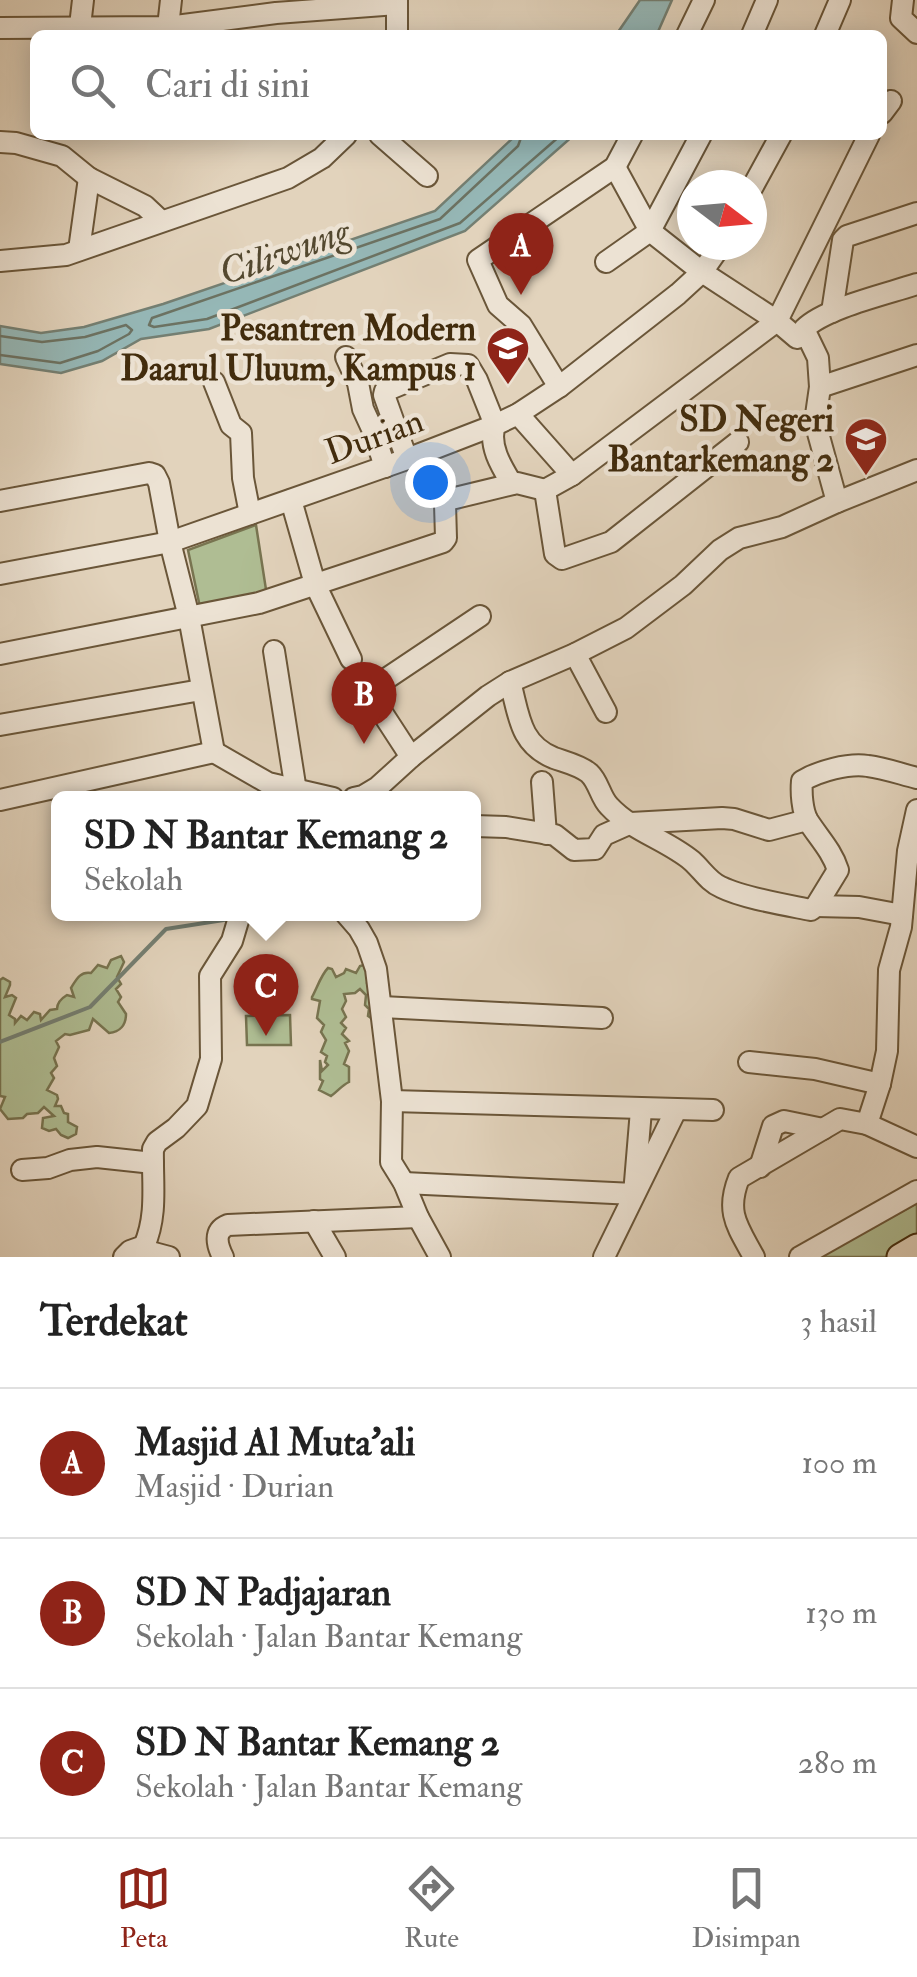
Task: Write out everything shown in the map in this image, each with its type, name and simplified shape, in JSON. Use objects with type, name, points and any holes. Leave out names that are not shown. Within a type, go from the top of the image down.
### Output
[{"type":"main road","points":[[900,1257],[917,1247]]},
{"type":"street","points":[[80,26],[83,0]]},
{"type":"street","points":[[168,27],[171,0]]},
{"type":"street","points":[[689,30],[704,0]]},
{"type":"street","points":[[754,30],[766,0]]},
{"type":"street","points":[[903,0],[901,18],[917,32]]},
{"type":"street","points":[[0,28],[168,27],[275,6],[397,2],[397,30]]},
{"type":"street","points":[[827,30],[833,2]]},
{"type":"street","points":[[0,261],[66,255],[288,178],[322,158],[341,140]]},
{"type":"street","points":[[386,140],[427,176]]},
{"type":"street","points":[[558,387],[521,326],[498,305],[478,260],[615,167],[629,140]]},
{"type":"street","points":[[606,262],[650,232],[698,140]]},
{"type":"street","points":[[762,170],[778,140]]},
{"type":"street","points":[[0,654],[259,603],[443,542],[446,501],[512,484],[545,490],[572,474],[776,320],[867,140]]},
{"type":"street","points":[[0,142],[62,156],[89,178],[146,206],[161,222]]},
{"type":"street","points":[[615,167],[650,232],[797,338]]},
{"type":"street","points":[[79,250],[89,178]]},
{"type":"street","points":[[832,312],[843,240],[917,213]]},
{"type":"street","name":"Durian","points":[[0,574],[170,542],[496,425],[558,387],[678,294],[711,260]]},
{"type":"street","points":[[837,502],[815,422],[820,388],[818,358],[804,329],[813,320],[832,312],[917,284]]},
{"type":"street","points":[[820,388],[917,355]]},
{"type":"street","points":[[346,356],[385,467]]},
{"type":"street","points":[[407,460],[384,392],[431,370],[454,364],[471,367],[496,425],[491,437],[512,484]]},
{"type":"street","points":[[214,382],[231,425],[241,432],[250,514]]},
{"type":"street","points":[[518,414],[572,474]]},
{"type":"street","points":[[545,490],[555,554],[562,559],[611,542],[738,442]]},
{"type":"street","points":[[370,791],[488,696],[626,628],[739,538],[782,528],[917,470]]},
{"type":"street","points":[[0,501],[155,475],[214,752],[269,791],[296,791],[274,651]]},
{"type":"street","points":[[291,500],[315,584],[351,659]]},
{"type":"street","points":[[411,757],[368,691],[480,616]]},
{"type":"street","points":[[575,654],[606,712]]},
{"type":"street","points":[[510,682],[530,743],[588,772],[606,804],[692,861],[722,888],[778,904],[810,910],[838,870],[816,828],[807,820],[801,783],[813,775],[864,765],[917,778]]},
{"type":"street","points":[[0,725],[201,690]]},
{"type":"street","points":[[0,800],[214,752]]},
{"type":"street","points":[[542,782],[546,834]]},
{"type":"street","points":[[867,1124],[889,1036],[889,970],[899,936],[917,810]]},
{"type":"street","points":[[481,826],[506,826],[546,834],[560,838],[574,850],[592,850],[604,835],[631,823],[722,818],[769,830],[807,820]]},
{"type":"street","points":[[816,906],[830,904],[902,916]]},
{"type":"street","points":[[132,1253],[146,1242],[150,1227],[154,1148],[197,1106],[211,1058],[210,976],[232,941],[238,921]]},
{"type":"street","points":[[352,921],[372,956],[382,1007],[392,1101],[392,1162],[440,1257]]},
{"type":"street","points":[[382,1007],[602,1018]]},
{"type":"street","points":[[749,1062],[815,1069],[880,1084]]},
{"type":"street","points":[[392,1101],[713,1110]]},
{"type":"street","points":[[634,1194],[640,1110]]},
{"type":"street","points":[[604,1257],[676,1110]]},
{"type":"street","points":[[754,1257],[732,1210],[740,1178],[840,1120],[867,1124],[917,1147]]},
{"type":"street","points":[[22,1170],[97,1158],[153,1163]]},
{"type":"street","points":[[404,1182],[634,1194]]},
{"type":"street","points":[[800,1257],[917,1191]]},
{"type":"street","points":[[222,1257],[217,1240],[222,1227],[228,1224],[418,1217]]},
{"type":"street","points":[[314,1221],[335,1257]]},
{"type":"street","points":[[132,1253],[168,1257]]},
{"type":"green space","points":[[256,525],[267,596],[201,612],[188,550]]},
{"type":"green space","points":[[121,956],[124,962],[117,977],[121,984],[116,989],[126,1014],[122,1027],[109,1033],[93,1019],[89,1030],[65,1034],[56,1041],[57,1066],[47,1090],[57,1095],[55,1106],[61,1106],[68,1114],[68,1122],[77,1127],[76,1134],[68,1138],[56,1129],[42,1128],[43,1118],[54,1116],[44,1107],[23,1118],[8,1119],[0,1109],[5,1097],[0,1096],[0,980],[10,982],[5,997],[16,998],[9,1015],[15,1023],[21,1016],[27,1020],[34,1012],[40,1014],[41,1020],[50,1010],[57,1009],[65,996],[74,997],[71,988],[81,975],[91,973],[98,965],[107,968],[111,960]]},
{"type":"green space","points":[[364,965],[369,973],[367,983],[379,996],[377,1011],[371,1018],[368,1016],[366,995],[360,989],[344,994],[342,1009],[346,1017],[341,1023],[346,1028],[342,1034],[349,1041],[345,1043],[349,1051],[344,1064],[349,1067],[349,1082],[331,1096],[319,1090],[323,1081],[320,1060],[322,1071],[328,1065],[327,1056],[321,1052],[326,1040],[321,1032],[324,1025],[317,1018],[320,1001],[312,997],[328,968],[336,977],[346,969],[356,973]]},
{"type":"green space","points":[[290,1015],[291,1045],[247,1045],[246,1016]]},
{"type":"green space","points":[[917,1203],[917,1257],[820,1257]]},
{"type":"water","points":[[640,0],[672,0],[659,30],[619,30]]},
{"type":"water","points":[[511,140],[568,140],[465,231],[209,329],[141,339],[102,361],[61,373],[0,364],[0,326],[41,333],[84,327],[435,211]]},
{"type":"waterway","points":[[0,1042],[90,1007],[166,929],[217,921]]},
{"type":"waterway","points":[[246,921],[254,924],[257,921]]},
{"type":"place","name":"Masjid Al Muta'ali","points":[[521,295]]},
{"type":"place","name":"Pesantren Modern Daarul Uluum, Kampus 1","points":[[508,386]]},
{"type":"place","name":"SD Negeri Bantarkemang 2","points":[[866,477]]},
{"type":"place","name":"SD N Padjajaran","points":[[364,744]]},
{"type":"place","name":"SD N Bantar Kemang 2","points":[[266,1036]]},
{"type":"water label","name":"Ciliwung","points":[[284,251]]}]
